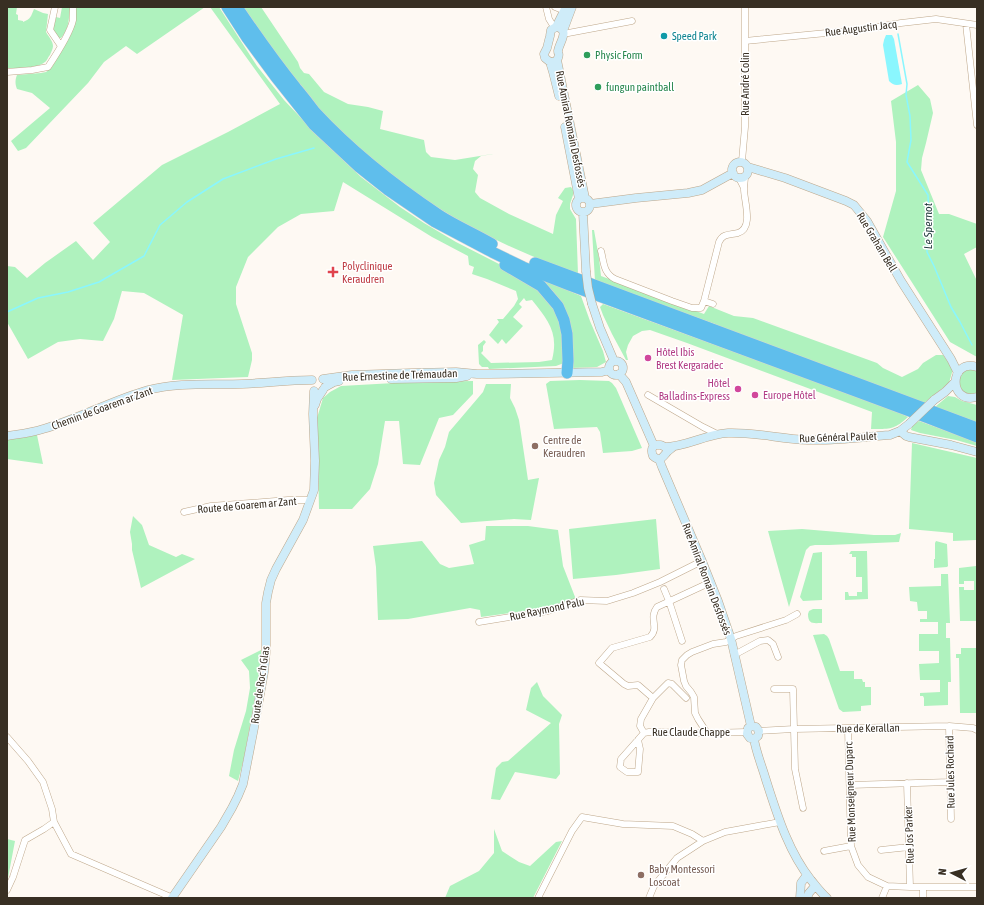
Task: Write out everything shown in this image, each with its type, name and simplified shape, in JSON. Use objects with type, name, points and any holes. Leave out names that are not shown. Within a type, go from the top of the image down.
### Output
[{"type":"highway","points":[[227,7],[247,38],[275,76],[314,125],[359,167],[388,190],[434,222],[541,286],[558,306],[564,320],[567,334],[567,373]]},
{"type":"highway","points":[[237,7],[274,60],[315,111],[342,139],[366,161],[394,183],[440,216],[494,245],[588,284],[977,428]]},
{"type":"highway","points":[[434,222],[523,267],[977,437]]},
{"type":"street","points":[[55,7],[50,30],[61,46]]},
{"type":"street","points":[[7,72],[48,67],[68,33],[73,20],[73,7]]},
{"type":"street","points":[[546,7],[549,19],[560,31],[559,40],[552,39],[550,36]]},
{"type":"street","points":[[555,7],[568,7]]},
{"type":"street","name":"Rue Amiral Romain Desfossés","points":[[568,7],[560,31],[555,58],[585,200]]},
{"type":"street","name":"Rue André Colin","points":[[704,301],[720,240],[726,235],[742,231],[745,227],[747,217],[742,172],[745,127],[745,7]]},
{"type":"street","name":"Rue Augustin Jacq","points":[[745,41],[871,28],[936,19],[966,24],[977,24]]},
{"type":"street","points":[[547,48],[556,48],[555,58],[546,60],[544,56],[550,36],[550,30],[560,31],[632,20]]},
{"type":"street","points":[[966,24],[977,125]]},
{"type":"street","name":"Rue Graham Bell","points":[[585,200],[626,199],[688,193],[702,190],[742,172],[764,172],[785,178],[851,203],[867,221],[904,286],[951,359],[958,373]]},
{"type":"street","points":[[585,200],[589,209],[583,213],[578,211],[576,202],[585,200]]},
{"type":"street","points":[[583,213],[588,288],[600,328],[614,361]]},
{"type":"street","points":[[601,251],[606,272],[609,276],[615,279],[692,308],[701,308],[704,301],[713,304]]},
{"type":"street","name":"Rue Graham Bell","points":[[951,359],[965,367]]},
{"type":"street","points":[[619,374],[622,371],[622,365],[619,361],[610,363],[608,368],[610,372],[615,375],[619,374],[626,382],[654,446],[652,448],[654,458],[659,459],[664,457],[668,449],[659,444],[654,446]]},
{"type":"street","points":[[959,393],[955,382],[958,373],[965,367],[977,367]]},
{"type":"street","name":"Rue Ernestine de Trémaudan","points":[[324,385],[339,381],[456,378],[477,374],[602,372],[609,370]]},
{"type":"street","points":[[317,377],[324,385],[320,392],[317,392],[312,386],[317,377]]},
{"type":"street","name":"Chemin de Goarem ar Zant","points":[[7,436],[44,429],[130,396],[148,390],[170,386],[255,384],[302,380],[312,386]]},
{"type":"street","name":"Rue Général Paulet","points":[[668,449],[717,434],[738,433],[816,440],[890,435],[900,431],[909,424],[955,382]]},
{"type":"street","name":"Route de Roc'h Glas","points":[[313,414],[324,385]]},
{"type":"street","name":"Route de Roc'h Glas","points":[[172,898],[221,827],[243,784],[264,672],[266,651],[265,608],[268,592],[271,580],[303,520],[314,490],[312,386]]},
{"type":"street","points":[[945,392],[959,393],[969,398],[977,396]]},
{"type":"street","name":"Rue Général Paulet","points":[[648,395],[696,424],[717,434]]},
{"type":"street","points":[[900,431],[909,437],[977,452]]},
{"type":"street","name":"Rue Amiral Romain Desfossés","points":[[659,459],[711,582],[731,640],[749,729]]},
{"type":"street","name":"Route de Goarem ar Zant","points":[[184,512],[217,506],[310,500]]},
{"type":"street","name":"Rue Raymond Palu","points":[[479,622],[548,611],[580,600],[607,601],[633,593],[660,582],[702,560]]},
{"type":"street","points":[[654,698],[638,685],[628,686],[624,684],[599,663],[612,648],[650,637],[655,630],[653,615],[657,607],[711,582]]},
{"type":"street","points":[[664,589],[682,641]]},
{"type":"street","points":[[707,733],[695,713],[694,698],[684,681],[681,665],[682,660],[686,655],[692,652],[713,644],[726,642],[736,636],[786,620],[797,614]]},
{"type":"street","points":[[734,655],[760,641],[768,640],[773,644],[778,658]]},
{"type":"street","points":[[644,733],[640,726],[641,719],[654,698],[668,684],[672,684],[686,698]]},
{"type":"street","points":[[774,689],[793,689],[795,769],[803,808]]},
{"type":"street","name":"Rue de Kerallan","points":[[759,731],[950,726],[973,728],[977,730]]},
{"type":"street","name":"Rue Jules Rochard","points":[[950,726],[951,819]]},
{"type":"street","points":[[756,727],[759,731],[758,736],[754,738],[749,737],[749,729],[756,727]]},
{"type":"street","name":"Rue Claude Chappe","points":[[638,740],[640,749],[638,772],[627,772],[620,766],[621,759],[644,733],[707,733],[749,729]]},
{"type":"street","name":"Rue Monseigneur Duparc","points":[[848,729],[851,846],[858,865],[868,877],[887,886],[977,887]]},
{"type":"street","points":[[7,737],[28,761],[43,782],[52,809],[54,822],[71,854],[172,898]]},
{"type":"street","points":[[754,738],[754,743],[780,822],[795,856],[815,886],[827,898]]},
{"type":"street","points":[[850,785],[950,782]]},
{"type":"street","name":"Rue Jos Parker","points":[[907,783],[910,887]]},
{"type":"street","points":[[538,898],[572,831],[582,817],[623,824],[673,826],[692,834],[703,841]]},
{"type":"street","points":[[7,890],[13,877],[25,840],[44,830],[54,822]]},
{"type":"street","points":[[649,898],[654,886],[677,858],[703,841],[725,832],[780,822]]},
{"type":"street","points":[[824,851],[851,846]]},
{"type":"street","points":[[881,850],[909,848]]},
{"type":"street","points":[[800,898],[801,883],[807,875]]},
{"type":"street","points":[[807,898],[815,886]]},
{"type":"street","points":[[882,898],[887,886]]},
{"type":"street","points":[[923,887],[923,898]]},
{"type":"green space","points":[[7,7],[17,7],[16,14],[18,15],[18,20],[23,22],[29,18],[34,9],[48,14],[46,32],[53,46],[50,55],[45,62],[32,67],[7,68]]},
{"type":"green space","points":[[62,7],[70,7],[69,20],[64,35],[61,38],[58,38],[53,30],[56,17],[60,18]]},
{"type":"green space","points":[[76,7],[205,7],[137,54],[126,46],[104,62],[88,83],[26,148],[18,151],[11,141],[50,108],[32,93],[17,89],[17,75],[46,72],[52,67],[64,46]]},
{"type":"green space","points":[[210,7],[219,7],[257,66],[284,100],[319,137],[361,177],[400,207],[424,223],[456,242],[501,265],[539,289],[552,303],[562,324],[564,363],[556,366],[489,369],[488,367],[482,367],[479,364],[478,345],[484,340],[486,342],[481,353],[491,363],[539,362],[552,360],[554,350],[553,334],[551,327],[543,314],[532,300],[526,301],[524,298],[519,304],[522,307],[513,317],[523,326],[506,344],[502,339],[498,344],[489,335],[499,322],[497,319],[503,319],[514,306],[518,299],[516,291],[472,274],[474,267],[469,265],[468,256],[432,237],[343,182],[334,211],[301,214],[278,227],[248,257],[236,287],[236,304],[252,353],[248,377],[172,380],[183,315],[144,293],[122,291],[114,319],[103,341],[80,339],[58,342],[28,359],[7,322],[7,266],[15,267],[27,278],[76,241],[93,260],[110,242],[93,223],[162,165],[280,104]]},
{"type":"green space","points":[[242,7],[261,7],[298,62],[300,68],[304,73],[309,74],[324,92],[348,104],[383,111],[380,129],[424,140],[426,152],[431,157],[455,160],[493,154],[481,156],[475,161],[473,169],[478,175],[475,192],[480,198],[509,214],[553,234],[556,215],[563,201],[558,198],[565,188],[571,187],[574,192],[570,209],[576,219],[578,274],[500,242],[475,229],[431,203],[387,172],[328,119],[311,100],[284,66]]},
{"type":"green space","points":[[918,85],[930,99],[933,113],[922,158],[921,170],[939,214],[949,214],[977,224],[977,247],[964,254],[977,281],[977,357],[950,342],[883,237],[896,191],[896,142],[891,101]]},
{"type":"green space","points":[[592,230],[594,230],[601,276],[704,314],[709,306],[734,316],[753,318],[877,363],[883,368],[902,377],[918,369],[923,363],[936,355],[943,355],[953,369],[949,383],[924,403],[715,324],[595,281]]},
{"type":"green space","points":[[527,273],[581,296],[606,362],[597,367],[571,368],[571,327],[564,306],[551,289]]},
{"type":"green space","points":[[603,304],[896,411],[908,417],[895,427],[871,429],[872,412],[650,330],[642,331],[633,336],[628,345],[626,352],[628,360],[626,360],[603,315],[600,307]]},
{"type":"green space","points":[[965,370],[977,370],[977,393],[971,395],[963,392],[959,385],[960,376]]},
{"type":"green space","points":[[473,381],[473,394],[453,415],[439,418],[420,465],[403,464],[399,421],[385,421],[378,464],[370,489],[352,509],[319,509],[317,418],[323,398],[330,392],[341,386],[412,382]]},
{"type":"green space","points":[[550,381],[609,381],[612,383],[616,388],[642,448],[632,451],[603,453],[600,432],[597,427],[554,429],[546,384]]},
{"type":"green space","points":[[486,384],[511,384],[510,398],[519,420],[528,480],[539,478],[531,520],[514,519],[461,523],[436,495],[434,483],[439,460],[445,447],[449,432],[483,392]]},
{"type":"green space","points":[[948,396],[977,405],[977,422],[935,407]]},
{"type":"green space","points":[[919,421],[977,442],[977,446],[911,430],[912,426]]},
{"type":"green space","points":[[37,435],[43,464],[7,459],[7,436]]},
{"type":"green space","points":[[912,443],[977,458],[977,621],[960,621],[959,587],[964,587],[964,590],[974,590],[974,581],[964,581],[964,584],[959,584],[959,568],[976,566],[976,540],[953,541],[953,533],[909,529]]},
{"type":"green space","points":[[133,516],[142,525],[149,545],[176,557],[182,554],[195,559],[141,588],[132,550],[130,532]]},
{"type":"green space","points":[[656,519],[660,569],[573,579],[569,529]]},
{"type":"green space","points":[[486,526],[528,526],[558,530],[563,566],[577,602],[546,612],[538,609],[481,617],[480,610],[470,608],[408,619],[378,620],[376,567],[373,546],[422,541],[440,564],[449,568],[474,564],[469,545],[485,540]]},
{"type":"green space","points":[[802,529],[874,535],[895,535],[901,533],[899,542],[810,546],[806,550],[789,607],[768,531]]},
{"type":"green space","points":[[936,541],[947,544],[947,567],[934,568]]},
{"type":"green space","points":[[851,551],[867,551],[868,599],[845,600],[845,592],[848,592],[849,596],[857,596],[857,592],[862,592],[862,577],[856,577],[856,557],[852,557],[852,554],[849,554]]},
{"type":"green space","points":[[822,552],[822,600],[803,601],[800,597],[813,553]]},
{"type":"green space","points":[[941,574],[948,574],[950,623],[946,623],[946,638],[950,638],[951,682],[948,682],[948,705],[924,706],[924,698],[923,696],[920,696],[920,693],[940,692],[940,680],[920,680],[919,664],[939,663],[939,651],[919,651],[919,634],[938,634],[938,622],[920,622],[920,619],[927,619],[927,611],[918,611],[917,602],[910,601],[909,587],[941,586]]},
{"type":"green space","points":[[813,609],[822,609],[822,623],[810,622],[808,614],[809,611]]},
{"type":"green space","points":[[824,634],[829,639],[840,671],[854,671],[854,679],[862,679],[863,682],[865,682],[865,687],[871,687],[871,705],[861,706],[861,711],[843,712],[839,709],[813,635]]},
{"type":"green space","points":[[961,648],[977,648],[977,713],[960,713],[959,658],[956,658],[956,654],[961,654]]},
{"type":"green space","points":[[261,650],[261,664],[244,758],[238,781],[229,776],[234,750],[246,711],[250,688],[249,671],[241,660]]},
{"type":"green space","points":[[537,682],[543,696],[562,715],[559,724],[560,774],[556,779],[515,772],[500,800],[491,799],[496,768],[502,762],[508,761],[551,723],[526,710],[531,688]]},
{"type":"green space","points":[[494,829],[502,851],[519,862],[530,866],[556,842],[562,841],[533,898],[445,898],[450,886],[479,871],[494,853]]},
{"type":"green space","points":[[7,839],[15,841],[8,878],[7,878]]},
{"type":"water","points":[[886,35],[892,35],[894,39],[902,84],[895,85],[889,81],[883,45]]},
{"type":"waterway","name":"Le Spernot","points":[[898,34],[907,84],[906,95],[910,116],[911,140],[907,162],[928,195],[929,216],[927,252],[951,307],[972,345]]},
{"type":"waterway","points":[[7,312],[38,298],[68,292],[99,282],[144,256],[160,225],[187,202],[223,179],[276,159],[314,148]]},
{"type":"place","name":"Speed Park","points":[[664,36]]},
{"type":"place","name":"Physic Form","points":[[587,55]]},
{"type":"place","name":"fungun paintball","points":[[598,87]]},
{"type":"place","name":"Polyclinique Keraudren","points":[[333,272]]},
{"type":"place","name":"Hôtel Ibis Brest Kergaradec","points":[[648,358]]},
{"type":"place","name":"Hôtel Balladins-Express","points":[[738,389]]},
{"type":"place","name":"Europe Hôtel","points":[[755,395]]},
{"type":"place","name":"Centre de Keraudren","points":[[535,446]]},
{"type":"place","name":"Baby Montessori Loscoat","points":[[641,875]]}]
